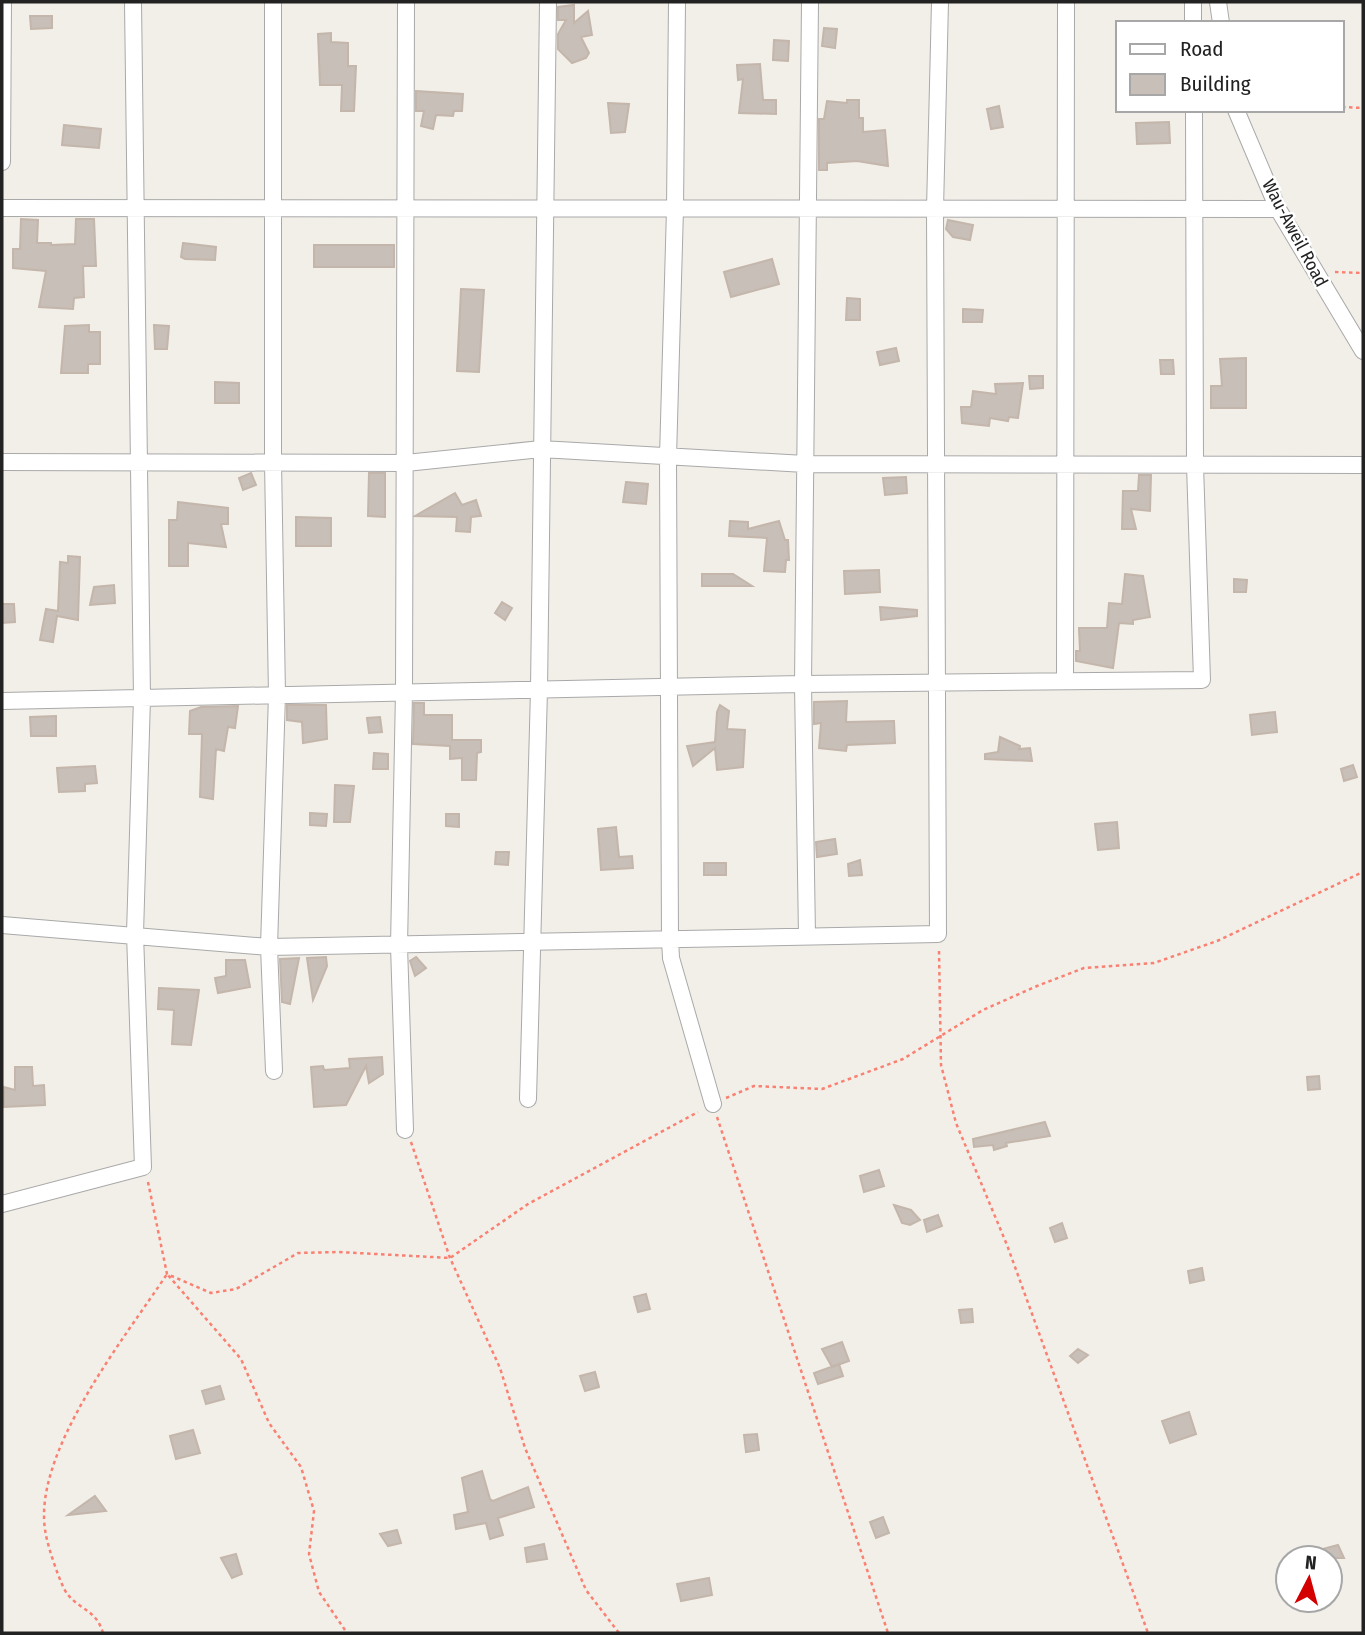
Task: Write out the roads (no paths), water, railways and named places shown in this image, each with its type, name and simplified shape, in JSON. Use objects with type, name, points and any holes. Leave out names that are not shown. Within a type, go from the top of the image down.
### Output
[{"type":"street","points":[[2,162],[3,2]]},
{"type":"street","points":[[2,1203],[143,1167],[135,934],[142,698],[133,2]]},
{"type":"street","points":[[273,2],[273,462],[277,695],[268,947],[274,1071]]},
{"type":"street","points":[[405,1130],[400,946],[406,463],[406,2]]},
{"type":"street","points":[[528,1099],[539,690],[548,2]]},
{"type":"street","points":[[677,2],[668,457],[670,939],[671,958],[713,1104]]},
{"type":"street","points":[[807,936],[803,684],[810,2]]},
{"type":"street","points":[[2,925],[268,947],[938,934],[934,465],[935,209],[940,2]]},
{"type":"street","points":[[1065,681],[1066,2]]},
{"type":"street","points":[[1193,2],[1193,21]]},
{"type":"street","points":[[1218,2],[1221,21]]},
{"type":"street","points":[[2,701],[803,684],[1202,680],[1195,465],[1194,112]]},
{"type":"street","name":"Wau-Aweil Road","points":[[1238,112],[1278,209],[1363,351]]},
{"type":"street","points":[[2,208],[1278,209]]},
{"type":"street","points":[[2,462],[406,463],[541,449],[805,464],[1363,465]]}]
